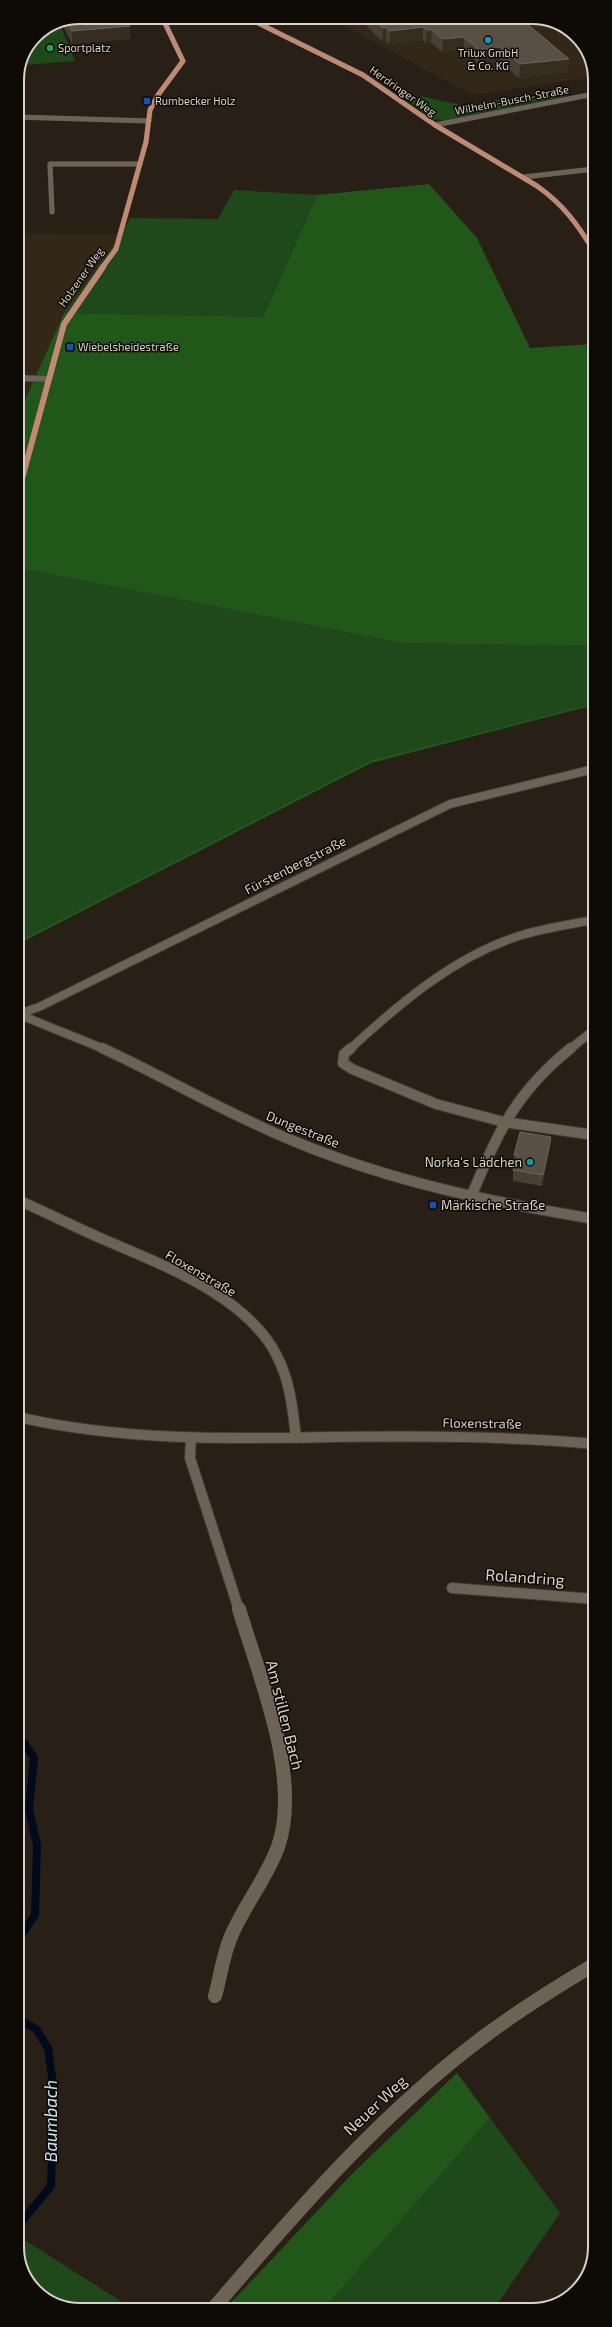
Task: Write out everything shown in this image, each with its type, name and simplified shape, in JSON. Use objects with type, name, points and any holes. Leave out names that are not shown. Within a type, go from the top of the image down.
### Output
[{"type":"main road","name":"Holzener Weg","points":[[24,471],[68,316],[116,249],[140,164],[154,102],[183,61],[165,24]]},
{"type":"main road","name":"Herdringer Weg","points":[[260,24],[363,75],[435,125],[524,177],[553,197],[572,216],[588,241]]},
{"type":"street","name":"Wilhelm-Busch-Straße","points":[[435,125],[588,95]]},
{"type":"street","points":[[24,117],[149,121]]},
{"type":"street","points":[[52,212],[50,164],[140,164]]},
{"type":"street","points":[[524,177],[588,170]]},
{"type":"street","points":[[24,378],[49,379]]},
{"type":"street","name":"Fürstenbergstraße","points":[[24,1012],[44,1005],[450,804],[588,770]]},
{"type":"street","points":[[588,921],[542,929],[510,940],[462,962],[423,985],[384,1017],[344,1054],[343,1063],[352,1069],[436,1104],[504,1122],[588,1134]]},
{"type":"street","name":"Dungestraße","points":[[24,1016],[40,1021],[103,1048],[240,1117],[295,1141],[379,1172],[471,1197],[588,1218]]},
{"type":"street","points":[[471,1197],[504,1122],[529,1088],[555,1061],[588,1035]]},
{"type":"street","name":"Floxenstraße","points":[[24,1203],[168,1269],[240,1312],[271,1344],[283,1370],[291,1397],[296,1438]]},
{"type":"street","name":"Floxenstraße","points":[[24,1418],[71,1428],[115,1434],[191,1438],[472,1435],[539,1438],[588,1443]]},
{"type":"street","name":"Am stillen Bach","points":[[191,1438],[190,1458],[228,1571],[274,1728],[284,1785],[285,1809],[282,1834],[274,1858],[232,1933],[215,1996]]},
{"type":"street","name":"Rolandring","points":[[452,1588],[588,1598]]},
{"type":"street","name":"Neuer Weg","points":[[218,2303],[307,2200],[359,2145],[421,2086],[507,2020],[588,1968]]},
{"type":"shaded area","points":[[340,24],[543,25],[553,28],[569,38],[580,52],[587,69],[588,78],[473,95]]},
{"type":"shaded area","points":[[24,233],[123,234],[64,313],[24,402]]},
{"type":"green space","name":"Sportplatz","points":[[61,27],[75,61],[26,65],[34,49],[41,41],[49,34]]},
{"type":"green space","points":[[421,96],[470,107],[484,102],[521,97],[567,96],[445,120],[431,119],[406,99]]},
{"type":"green space","points":[[429,184],[477,238],[530,348],[588,344],[588,646],[401,643],[24,569],[24,402],[64,313],[263,317],[317,195]]},
{"type":"green space","points":[[234,190],[317,195],[263,317],[64,313],[122,234],[130,218],[218,219]]},
{"type":"green space","points":[[24,569],[401,643],[588,646],[588,705],[371,760],[24,938]]},
{"type":"green space","points":[[588,705],[588,707],[371,763],[24,941],[24,938],[371,760]]},
{"type":"green space","points":[[457,2073],[490,2118],[329,2303],[231,2303],[352,2174]]},
{"type":"green space","points":[[490,2118],[560,2213],[498,2303],[329,2303]]},
{"type":"green space","points":[[24,2240],[124,2303],[77,2303],[59,2299],[52,2295],[43,2289],[28,2268],[25,2258]]},
{"type":"building","points":[[129,24],[130,26],[72,31],[69,25]]},
{"type":"building","points":[[379,24],[527,24],[569,59],[520,64],[500,47],[479,50],[464,37],[443,39],[432,30],[427,30],[423,27],[390,31]]},
{"type":"building","name":"Norka's Lädchen","points":[[520,1132],[551,1137],[543,1175],[513,1170],[518,1155],[514,1155]]},
{"type":"waterway","name":"Baumbach","points":[[24,1743],[34,1758],[29,1809],[37,1845],[35,1915],[24,1931]]},
{"type":"waterway","name":"Baumbach","points":[[24,2022],[36,2029],[48,2048],[54,2092],[51,2186],[24,2219]]},
{"type":"place","name":"Trilux GmbH & Co. KG","points":[[488,40]]},
{"type":"place","name":"Sportplatz","points":[[50,48]]},
{"type":"place","name":"Rumbecker Holz","points":[[147,101]]},
{"type":"place","name":"Wiebelsheidestraße","points":[[70,347]]},
{"type":"place","name":"Norka's Lädchen","points":[[530,1162]]},
{"type":"place","name":"Märkische Straße","points":[[433,1205]]}]
